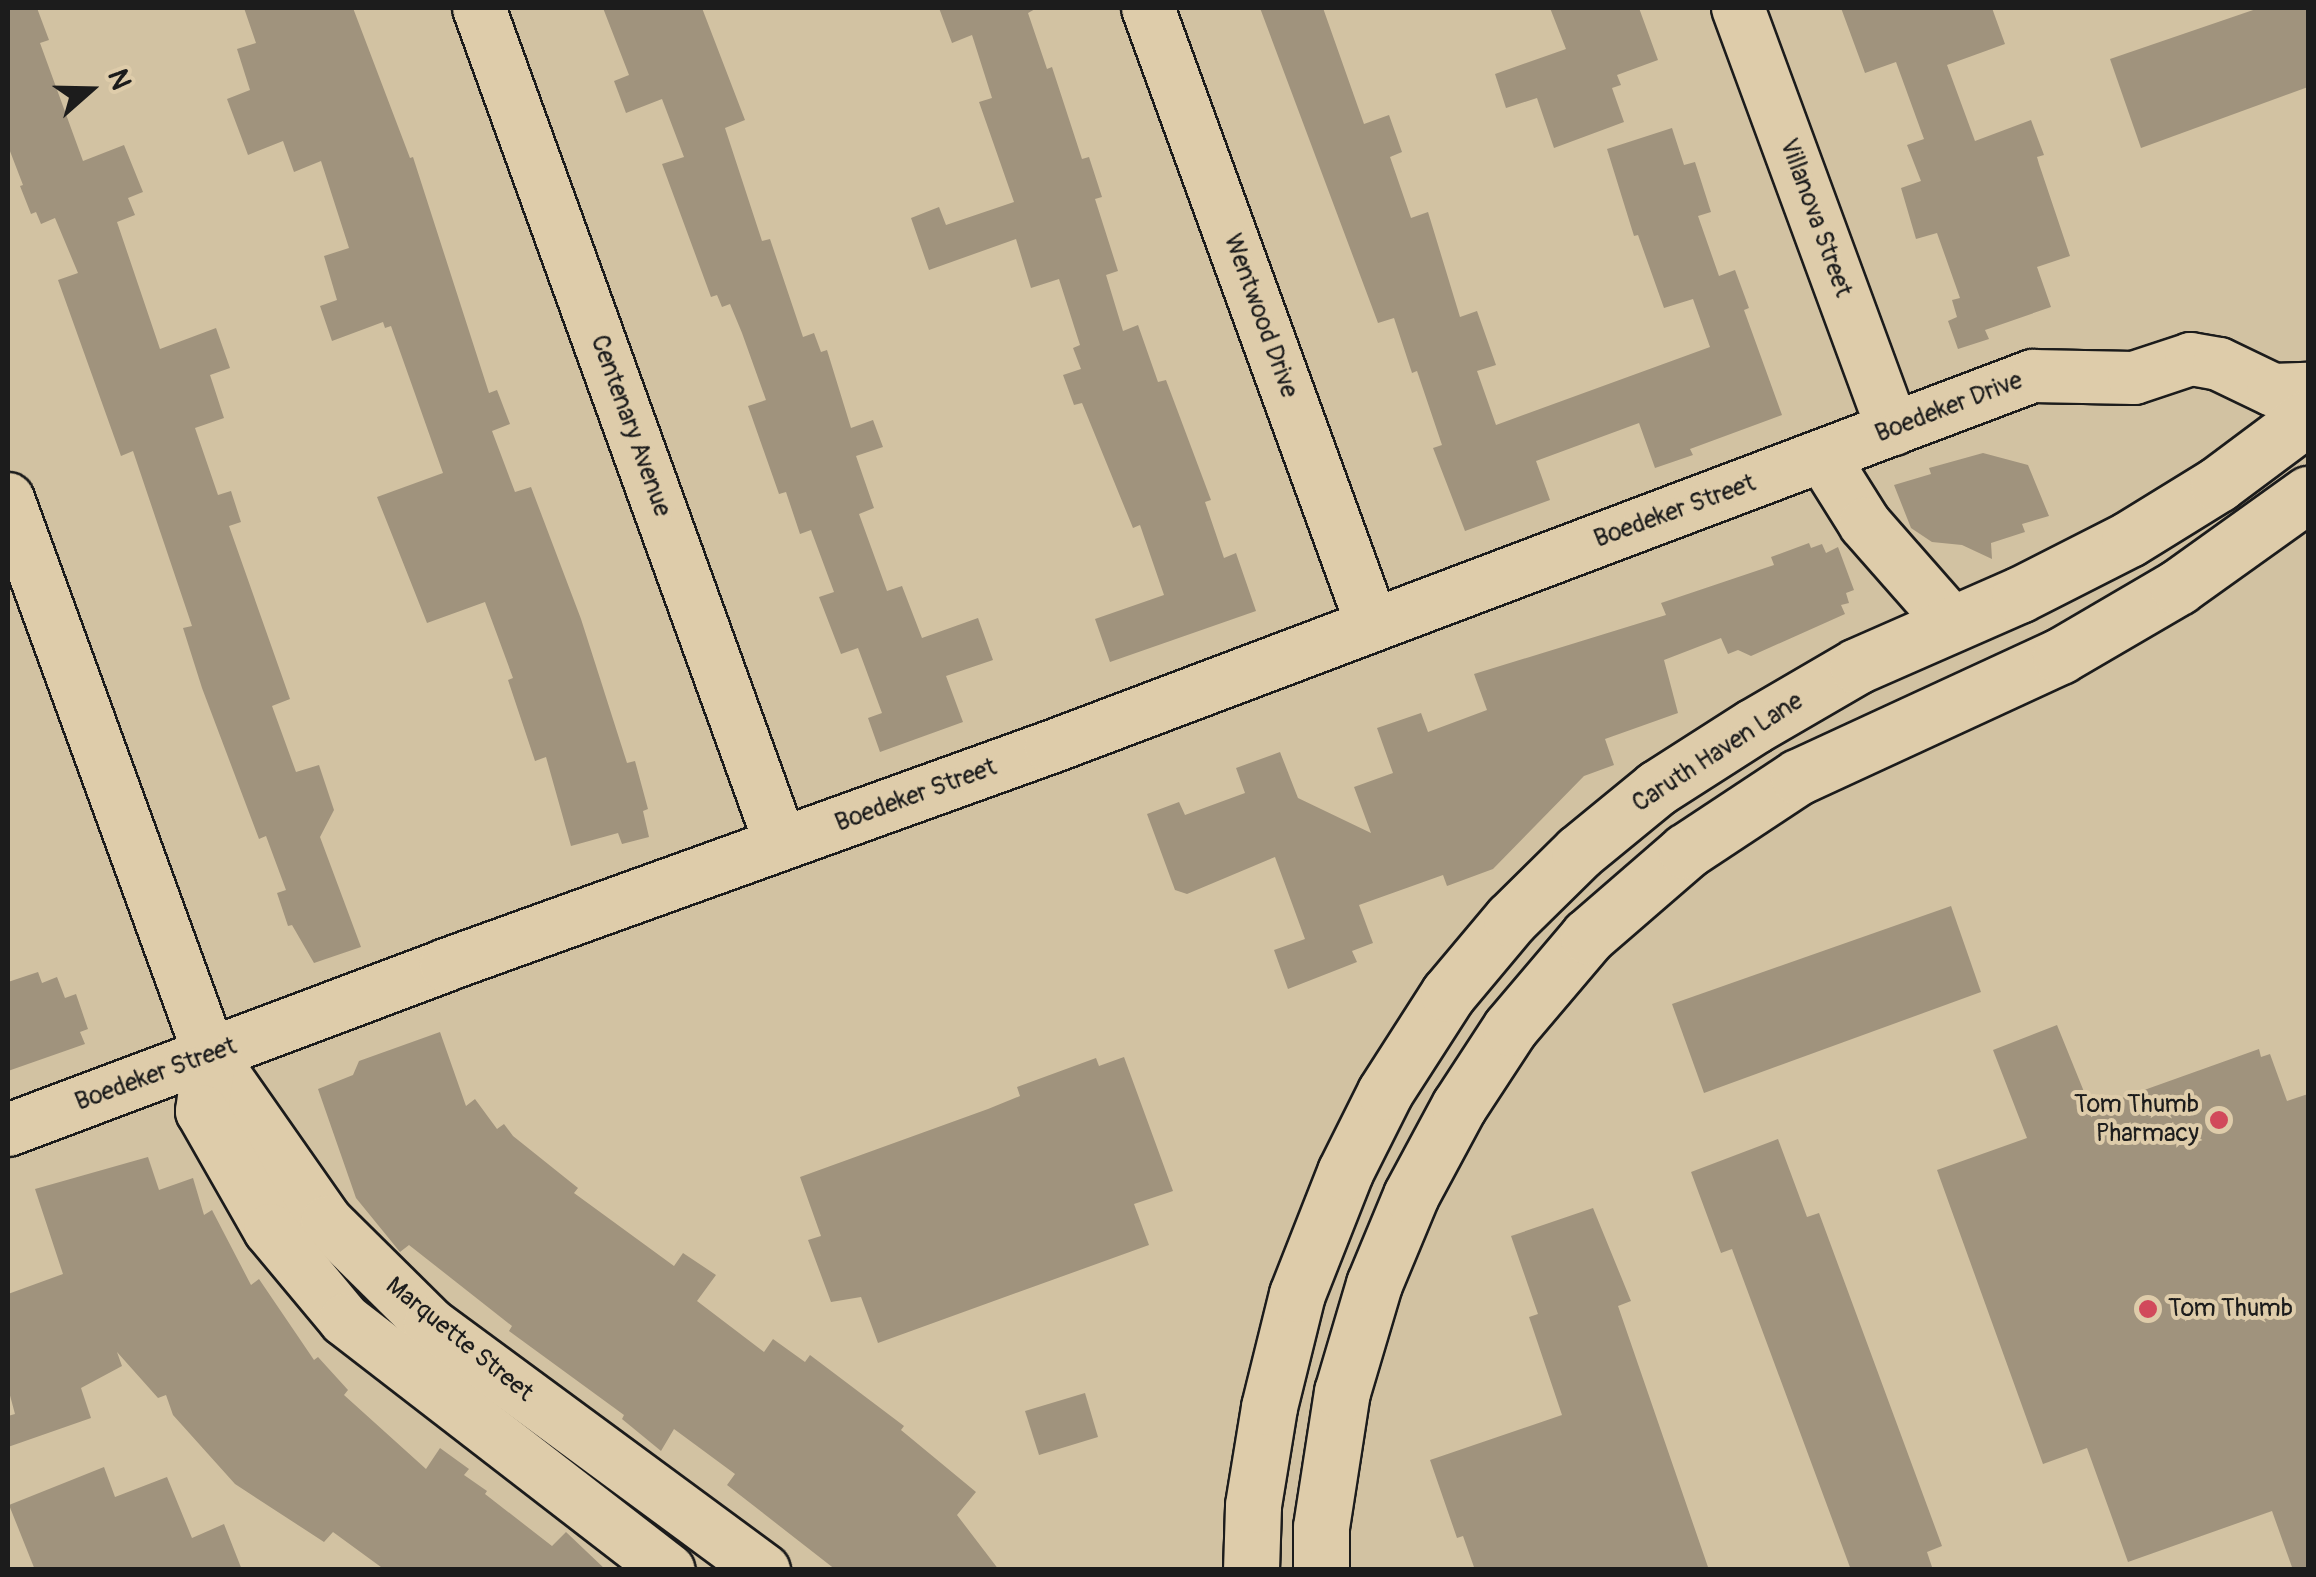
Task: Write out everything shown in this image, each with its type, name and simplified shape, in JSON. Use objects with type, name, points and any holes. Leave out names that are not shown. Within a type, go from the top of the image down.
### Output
[{"type":"main road","points":[[1967,698],[1972,636],[2019,595],[2144,530],[2218,484],[2308,417]]},
{"type":"main road","points":[[1321,1570],[1321,1527],[1342,1392],[1374,1284],[1411,1194],[1459,1106],[1510,1028],[1588,936],[1686,850],[1798,777],[2060,656],[2178,587],[2308,494]]},
{"type":"main road","points":[[1972,636],[2060,656]]},
{"type":"main road","name":"Caruth Haven Lane","points":[[1251,1570],[1254,1504],[1268,1407],[1298,1294],[1352,1156],[1385,1092],[1448,994],[1538,892],[1657,788],[1857,666],[1972,636]]},
{"type":"main road","points":[[1857,666],[1898,669],[1935,680],[1967,698]]},
{"type":"street","name":"Centenary Avenue","points":[[479,8],[782,844]]},
{"type":"street","name":"Wentwood Drive","points":[[1148,8],[1372,624]]},
{"type":"street","name":"Villanova Street","points":[[1738,8],[1893,429]]},
{"type":"street","name":"Boedeker Drive","points":[[1823,457],[2033,376],[2134,378],[2191,359],[2219,364],[2273,390],[2308,389]]},
{"type":"street","name":"Boedeker Street","points":[[8,1130],[1050,748],[1823,457]]},
{"type":"street","points":[[1823,457],[1865,524],[1972,636]]},
{"type":"street","name":"Marquette Street","points":[[8,499],[210,1055],[327,1222],[430,1324],[705,1553],[764,1570]]},
{"type":"street","name":"Marquette Street","points":[[210,1055],[202,1111],[270,1230],[345,1320],[669,1570]]},
{"type":"building","points":[[8,8],[37,8],[49,40],[40,43],[83,161],[124,145],[143,192],[128,198],[135,215],[117,222],[160,349],[216,328],[230,368],[210,375],[224,418],[195,428],[218,495],[231,491],[241,522],[229,526],[290,699],[272,706],[296,772],[319,765],[334,810],[320,837],[361,947],[314,963],[292,925],[288,926],[277,893],[286,890],[266,836],[259,839],[202,688],[183,628],[192,626],[133,451],[121,456],[58,280],[78,273],[55,218],[41,224],[36,212],[31,214],[20,186],[23,185],[8,146]]},
{"type":"building","points":[[244,8],[353,8],[410,158],[413,157],[489,393],[497,390],[510,424],[492,431],[515,492],[531,487],[581,619],[627,763],[635,761],[648,809],[643,811],[649,837],[622,844],[618,833],[571,846],[546,757],[535,761],[508,680],[513,678],[485,602],[427,623],[377,497],[443,473],[391,326],[385,328],[383,322],[332,341],[320,306],[337,300],[324,256],[349,248],[321,161],[294,172],[283,141],[248,155],[227,99],[250,90],[237,49],[256,43]]},
{"type":"building","points":[[603,8],[702,8],[745,120],[725,128],[762,241],[770,239],[803,337],[814,333],[821,352],[827,350],[851,428],[873,420],[883,447],[856,456],[874,508],[859,514],[887,591],[902,586],[922,638],[978,618],[993,660],[946,676],[963,722],[880,752],[868,718],[882,713],[858,648],[841,654],[819,597],[834,592],[811,530],[800,534],[786,492],[779,494],[748,406],[766,400],[742,333],[730,304],[722,307],[717,295],[711,297],[662,164],[684,157],[662,99],[626,113],[614,81],[629,75]]},
{"type":"building","points":[[939,8],[1037,8],[1028,13],[1047,69],[1052,67],[1082,159],[1089,157],[1102,197],[1095,199],[1118,271],[1106,275],[1123,331],[1138,325],[1158,382],[1166,380],[1211,500],[1205,502],[1224,558],[1236,553],[1256,611],[1110,662],[1095,619],[1164,595],[1140,525],[1133,528],[1082,403],[1074,405],[1063,375],[1081,369],[1073,348],[1080,345],[1059,279],[1031,288],[1016,239],[929,270],[911,218],[939,207],[946,225],[1014,202],[979,102],[992,98],[972,35],[952,43]]},
{"type":"building","points":[[1260,8],[1323,8],[1364,124],[1389,115],[1402,152],[1390,157],[1411,218],[1428,212],[1460,317],[1477,311],[1496,365],[1477,371],[1496,425],[1710,347],[1693,299],[1664,308],[1638,235],[1634,236],[1607,149],[1672,128],[1684,165],[1695,162],[1711,212],[1698,216],[1719,276],[1735,270],[1749,308],[1744,310],[1782,415],[1690,449],[1693,455],[1655,468],[1639,423],[1536,461],[1550,500],[1465,531],[1433,448],[1442,445],[1417,371],[1412,373],[1394,318],[1378,323]]},
{"type":"building","points":[[1550,8],[1639,8],[1658,60],[1617,75],[1621,85],[1612,88],[1624,122],[1554,148],[1537,98],[1506,108],[1495,74],[1566,49]]},
{"type":"building","points":[[1841,8],[1992,8],[2005,44],[1947,65],[1975,141],[2031,120],[2044,155],[2037,157],[2039,164],[2070,256],[2037,267],[2051,307],[1985,330],[1989,339],[1958,349],[1948,321],[1957,317],[1952,300],[1960,298],[1937,233],[1916,239],[1901,188],[1921,181],[1907,145],[1924,139],[1896,62],[1865,73]]},
{"type":"building","points":[[2259,8],[2308,8],[2308,87],[2141,148],[2110,59]]},
{"type":"building","points":[[1983,453],[2028,465],[2049,516],[2022,524],[2025,532],[1991,543],[1992,559],[1962,545],[1932,542],[1911,528],[1894,485],[1931,474],[1929,468]]},
{"type":"building","points":[[1809,543],[1811,548],[1822,544],[1826,553],[1838,547],[1854,590],[1846,593],[1849,603],[1841,605],[1845,614],[1751,656],[1738,650],[1728,654],[1721,638],[1664,660],[1678,713],[1605,739],[1614,765],[1584,776],[1493,869],[1447,886],[1443,875],[1359,905],[1373,943],[1352,951],[1357,962],[1288,989],[1274,950],[1305,939],[1275,857],[1187,894],[1175,890],[1147,814],[1179,802],[1185,815],[1245,793],[1236,768],[1280,752],[1298,798],[1371,833],[1354,787],[1393,773],[1377,728],[1421,713],[1428,732],[1487,710],[1474,674],[1666,615],[1661,603],[1774,565],[1771,557]]},
{"type":"building","points":[[1951,906],[1981,992],[1704,1093],[1672,1004]]},
{"type":"building","points":[[38,972],[42,983],[57,977],[65,998],[76,994],[88,1029],[80,1032],[85,1044],[8,1071],[8,982]]},
{"type":"building","name":"Tom Thumb","points":[[2057,1025],[2091,1109],[2259,1049],[2261,1057],[2270,1054],[2287,1101],[2308,1094],[2308,1570],[2293,1570],[2272,1511],[2128,1562],[2087,1448],[2043,1464],[1937,1170],[2027,1138],[1993,1050]]},
{"type":"building","points":[[440,1032],[466,1106],[475,1099],[497,1129],[504,1124],[513,1136],[578,1188],[574,1193],[674,1266],[683,1253],[716,1275],[697,1301],[764,1352],[773,1339],[805,1362],[810,1355],[904,1426],[901,1430],[976,1492],[957,1515],[999,1570],[836,1570],[727,1485],[735,1474],[674,1429],[661,1451],[622,1419],[624,1415],[509,1331],[512,1326],[409,1245],[400,1252],[356,1198],[318,1089],[353,1075],[359,1061]]},
{"type":"building","points":[[1124,1057],[1173,1191],[1134,1204],[1149,1245],[878,1343],[861,1297],[831,1302],[808,1240],[821,1236],[800,1177],[1020,1096],[1017,1087],[1096,1058],[1099,1066]]},
{"type":"building","points":[[1778,1139],[1807,1217],[1819,1213],[1942,1546],[1927,1552],[1933,1570],[1851,1570],[1732,1249],[1721,1253],[1691,1172]]},
{"type":"building","points":[[148,1157],[159,1190],[193,1178],[204,1215],[212,1210],[251,1285],[259,1279],[314,1360],[318,1357],[348,1390],[344,1395],[426,1469],[440,1448],[469,1469],[464,1475],[487,1491],[485,1494],[552,1546],[566,1532],[606,1570],[385,1570],[333,1532],[324,1542],[235,1484],[173,1415],[166,1395],[158,1398],[117,1352],[122,1366],[81,1388],[91,1418],[8,1447],[8,1416],[15,1414],[8,1388],[8,1294],[63,1274],[35,1189]]},
{"type":"building","points":[[1593,1208],[1631,1301],[1618,1306],[1709,1570],[1475,1570],[1463,1536],[1457,1538],[1430,1460],[1562,1415],[1529,1317],[1538,1314],[1511,1236]]},
{"type":"building","points":[[1085,1393],[1098,1437],[1039,1455],[1025,1411]]},
{"type":"building","points":[[104,1467],[115,1497],[167,1477],[192,1538],[224,1524],[242,1570],[35,1570],[9,1505]]},
{"type":"place","name":"Tom Thumb Pharmacy","points":[[2219,1120]]},
{"type":"place","name":"Tom Thumb","points":[[2148,1309]]}]
